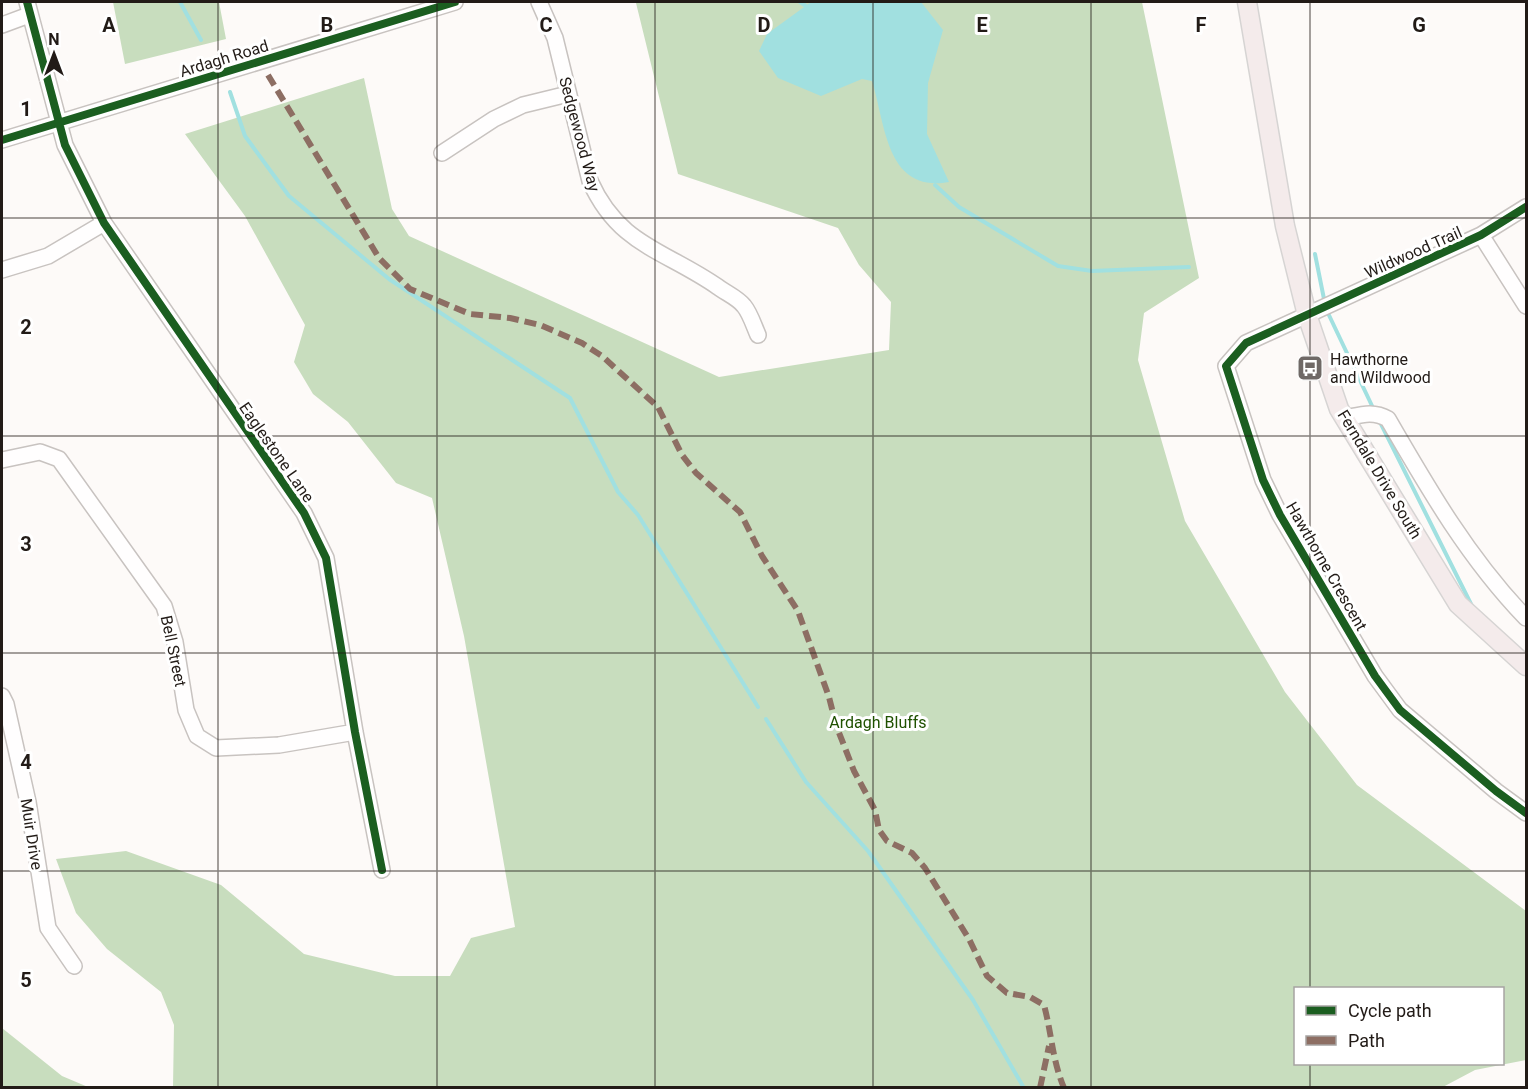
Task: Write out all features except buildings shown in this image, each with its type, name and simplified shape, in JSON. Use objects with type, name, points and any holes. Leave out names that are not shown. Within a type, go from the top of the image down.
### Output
[{"type":"main road","name":"Ferndale Drive South","points":[[1247,2],[1285,226],[1307,315],[1345,418],[1458,604],[1527,666]]},
{"type":"street","name":"Ardagh Road","points":[[2,140],[455,2]]},
{"type":"street","name":"Sedgewood Way","points":[[539,2],[555,38],[590,181],[610,216],[636,240],[699,274],[744,306],[758,335]]},
{"type":"street","name":"Eaglestone Lane","points":[[28,8],[65,145],[104,223],[304,513],[326,558],[355,732],[382,870]]},
{"type":"street","points":[[2,25],[28,8]]},
{"type":"street","points":[[442,153],[494,119],[523,105],[568,94]]},
{"type":"street","name":"Wildwood Trail","points":[[1307,315],[1481,235],[1527,207]]},
{"type":"street","points":[[2,270],[48,256],[104,223]]},
{"type":"street","name":"Wildwood Trail","points":[[1481,235],[1527,306]]},
{"type":"street","name":"Hawthorne Crescent","points":[[1307,315],[1246,343],[1226,366],[1263,480],[1280,515],[1369,666],[1400,710],[1496,791],[1527,813]]},
{"type":"street","points":[[1345,418],[1371,413],[1388,419],[1440,510],[1481,566],[1527,618]]},
{"type":"street","name":"Bell Street","points":[[2,460],[39,452],[59,459],[164,606],[175,642],[186,710],[197,736],[216,748],[279,745],[355,732]]},
{"type":"street","name":"Muir Drive","points":[[2,696],[6,704],[28,802],[48,928],[74,966]]},
{"type":"green space","points":[[113,2],[219,2],[226,39],[125,64]]},
{"type":"green space","name":"Ardagh Bluffs","points":[[1142,2],[1199,278],[1144,313],[1138,360],[1185,521],[1285,692],[1357,785],[1526,911],[1526,1060],[1504,1064],[1504,987],[1294,987],[1294,1065],[1500,1065],[1475,1070],[1441,1088],[173,1087],[174,1025],[161,992],[107,949],[76,913],[56,859],[126,851],[221,885],[304,954],[395,976],[450,976],[471,938],[515,927],[464,636],[432,498],[396,483],[348,422],[313,394],[294,362],[305,325],[245,216],[185,134],[364,78],[392,209],[409,236],[719,377],[889,350],[891,302],[859,265],[838,228],[678,174],[636,3]]},
{"type":"green space","points":[[2,1028],[62,1076],[88,1087],[2,1087]]},
{"type":"water","points":[[811,2],[921,2],[943,30],[928,83],[927,134],[949,182],[928,183],[912,177],[901,167],[886,136],[872,81],[862,79],[821,96],[778,78],[759,51],[767,34]]},
{"type":"waterway","points":[[180,2],[201,40]]},
{"type":"waterway","points":[[800,2],[806,6]]},
{"type":"waterway","points":[[230,92],[245,136],[289,196],[389,279],[570,398],[618,492],[638,515],[758,707]]},
{"type":"waterway","points":[[935,185],[959,207],[1058,266],[1092,271],[1189,267]]},
{"type":"waterway","points":[[1315,254],[1325,304]]},
{"type":"waterway","points":[[1327,311],[1374,410]]},
{"type":"waterway","points":[[1380,422],[1472,606]]},
{"type":"waterway","points":[[766,719],[806,782],[868,851],[973,1000],[1024,1088]]},
{"type":"marked path","points":[[268,75],[379,258],[410,289],[470,314],[510,318],[540,325],[582,343],[602,356],[658,407],[682,455],[696,473],[740,512],[762,556],[798,611],[829,697],[836,725],[854,771],[875,810],[879,830],[887,841],[912,853],[925,868],[969,939],[987,976],[1007,993],[1030,997],[1044,1005],[1057,1067],[1064,1088]]},
{"type":"marked path","points":[[1040,1088],[1049,1046]]},
{"type":"cycle path","points":[[27,2],[65,145],[104,223],[304,513],[326,558],[355,732],[382,870]]},
{"type":"cycle path","points":[[2,140],[455,2]]},
{"type":"cycle path","points":[[1526,207],[1481,235],[1246,343],[1226,366],[1263,480],[1280,515],[1375,676],[1400,710],[1496,791],[1526,813]]},
{"type":"place","name":"Hawthorne and Wildwood","points":[[1310,368]]}]
